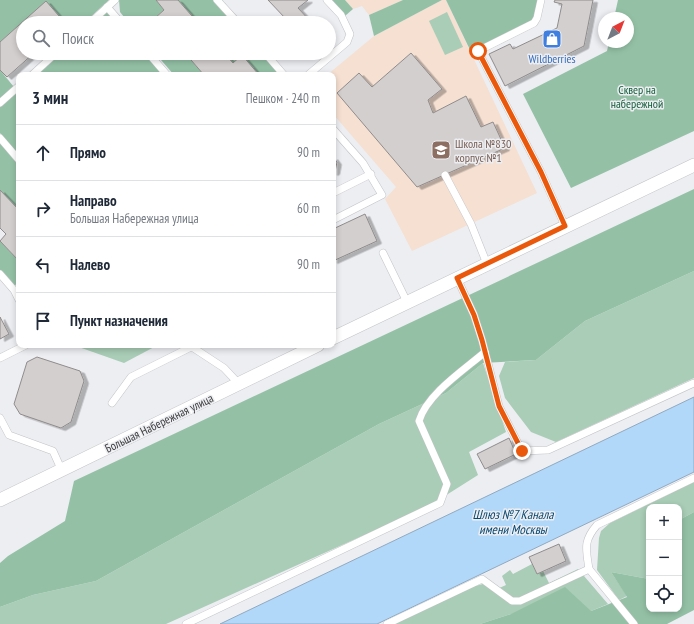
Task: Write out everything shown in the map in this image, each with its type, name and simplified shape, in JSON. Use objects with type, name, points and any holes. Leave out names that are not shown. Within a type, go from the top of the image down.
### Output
[{"type":"street","points":[[336,337],[694,164]]},
{"type":"street","name":"Большая Набережная улица","points":[[0,500],[312,348]]},
{"type":"lane","points":[[97,16],[115,0]]},
{"type":"lane","points":[[217,0],[232,16]]},
{"type":"lane","points":[[327,0],[341,15],[350,34],[347,42],[336,51]]},
{"type":"lane","points":[[541,0],[537,18],[534,23],[478,51],[541,172],[565,226]]},
{"type":"lane","points":[[107,7],[115,16]]},
{"type":"lane","points":[[35,72],[48,60]]},
{"type":"lane","points":[[154,60],[164,72]]},
{"type":"lane","points":[[271,60],[281,72]]},
{"type":"lane","points":[[312,72],[326,60]]},
{"type":"lane","points":[[0,103],[16,89]]},
{"type":"lane","points":[[336,132],[363,163],[371,174],[382,195],[336,218]]},
{"type":"lane","points":[[0,138],[16,157]]},
{"type":"lane","points":[[336,192],[371,174]]},
{"type":"lane","points":[[445,175],[471,224],[488,264]]},
{"type":"lane","points":[[383,253],[407,302]]},
{"type":"lane","points":[[0,274],[8,283],[16,287]]},
{"type":"lane","points":[[457,278],[474,315],[499,406],[522,451],[548,450],[694,383]]},
{"type":"lane","points":[[0,287],[8,283]]},
{"type":"lane","points":[[0,358],[20,348]]},
{"type":"lane","points":[[112,403],[131,376],[186,348]]},
{"type":"lane","points":[[193,348],[224,368],[238,384]]},
{"type":"lane","points":[[186,624],[440,503],[447,484],[419,421],[422,410],[437,392],[485,352]]},
{"type":"lane","points":[[0,418],[3,432],[53,451],[62,471]]},
{"type":"lane","points":[[634,624],[589,569],[586,550],[589,535],[597,525],[694,478]]},
{"type":"lane","points":[[387,624],[482,579],[512,601],[520,600],[589,569]]},
{"type":"shaded area","points":[[345,0],[403,0],[369,15],[362,6],[353,9]]},
{"type":"shaded area","name":"Школа №830 корпус №1","points":[[442,0],[446,0],[537,193],[412,251],[385,199],[396,187],[336,117],[336,72],[331,72],[374,36]]},
{"type":"green space","points":[[0,0],[109,0],[92,16],[59,16],[46,2],[30,16],[16,16],[16,28],[0,42]]},
{"type":"green space","points":[[119,0],[156,0],[164,10],[157,16],[123,16],[120,12]]},
{"type":"green space","points":[[178,0],[214,0],[229,16],[192,16]]},
{"type":"green space","points":[[330,0],[345,0],[353,9],[345,16]]},
{"type":"green space","points":[[403,0],[442,0],[374,36],[369,15]]},
{"type":"green space","points":[[446,0],[538,0],[535,17],[531,21],[471,52]]},
{"type":"green space","name":"Сквер на набережной","points":[[618,0],[694,0],[694,131],[571,188],[523,94],[607,51],[608,48],[634,48],[634,12],[615,12]]},
{"type":"green space","points":[[107,11],[112,16],[101,16]]},
{"type":"green space","points":[[447,12],[463,47],[445,55],[429,21]]},
{"type":"green space","points":[[52,60],[150,60],[160,72],[38,72]]},
{"type":"green space","points":[[161,60],[191,60],[201,72],[171,72]]},
{"type":"green space","points":[[230,60],[268,60],[278,72],[252,72],[233,63]]},
{"type":"green space","points":[[0,70],[14,87],[0,99]]},
{"type":"green space","points":[[16,93],[16,152],[0,133],[0,107]]},
{"type":"green space","points":[[0,143],[16,162],[16,208],[0,190]]},
{"type":"green space","points":[[694,189],[694,271],[585,321],[536,360],[483,363],[446,393],[379,424],[96,581],[33,595],[0,607],[0,563],[8,556],[65,521],[74,481]]},
{"type":"green space","points":[[0,241],[16,258],[16,284],[14,286],[0,270]]},
{"type":"green space","points":[[694,271],[694,378],[556,442],[531,432],[505,398],[499,376],[505,362],[536,360],[585,321]]},
{"type":"green space","points":[[82,348],[152,348],[124,363]]},
{"type":"green space","points":[[483,363],[506,432],[469,452],[478,475],[429,506],[166,624],[0,624],[0,607],[33,595],[96,581],[379,424],[446,393]]},
{"type":"green space","points":[[694,482],[694,512],[682,518],[682,504],[649,504]]},
{"type":"green space","points":[[646,505],[646,578],[611,572],[627,596],[619,600],[597,570],[599,538],[601,531],[610,523]]},
{"type":"green space","points":[[694,512],[694,610],[667,624],[480,624],[511,614],[565,587],[591,611],[627,597],[611,572],[646,578],[646,612],[682,612],[682,518]]},
{"type":"green space","points":[[532,564],[537,574],[543,571],[549,583],[578,569],[608,604],[591,611],[511,614],[480,624],[395,624],[471,587],[483,584],[495,590],[506,585],[502,576],[510,570],[513,574]]},
{"type":"water","name":"Шлюз №7 Канала имени Москвы","points":[[694,397],[694,472],[377,624],[220,624]]},
{"type":"building","points":[[156,0],[178,0],[192,16],[157,16],[164,10]]},
{"type":"building","points":[[268,0],[308,0],[298,8],[305,16],[283,16]]},
{"type":"building","points":[[555,0],[593,0],[584,46],[505,86],[489,54],[510,44],[513,49],[557,28],[562,4],[554,2]]},
{"type":"building","points":[[46,1],[59,16],[29,16]]},
{"type":"building","points":[[16,28],[16,60],[26,60],[7,77],[0,70],[0,42]]},
{"type":"building","points":[[411,53],[442,89],[428,100],[433,113],[466,96],[481,127],[493,122],[505,148],[417,187],[337,93],[359,73],[372,87]]},
{"type":"building","points":[[191,60],[230,60],[233,63],[236,60],[246,60],[256,72],[201,72]]},
{"type":"building","points":[[0,190],[16,207],[16,258],[0,241],[6,234],[0,228]]},
{"type":"building","points":[[365,214],[377,241],[336,260],[336,228]]},
{"type":"building","points":[[0,317],[9,334],[0,339]]},
{"type":"building","points":[[37,357],[80,371],[84,381],[71,422],[61,428],[20,414],[14,404],[27,362]]},
{"type":"building","points":[[509,438],[516,454],[485,469],[477,454]]},
{"type":"building","points":[[559,544],[566,561],[537,574],[529,557]]},
{"type":"place","name":"Wildberries","points":[[552,39]]},
{"type":"place","name":"Школа №830 корпус №1","points":[[441,150]]},
{"type":"route","points":[[478,51],[541,172],[565,226],[457,278],[474,315],[490,368],[499,406],[522,451]]}]
